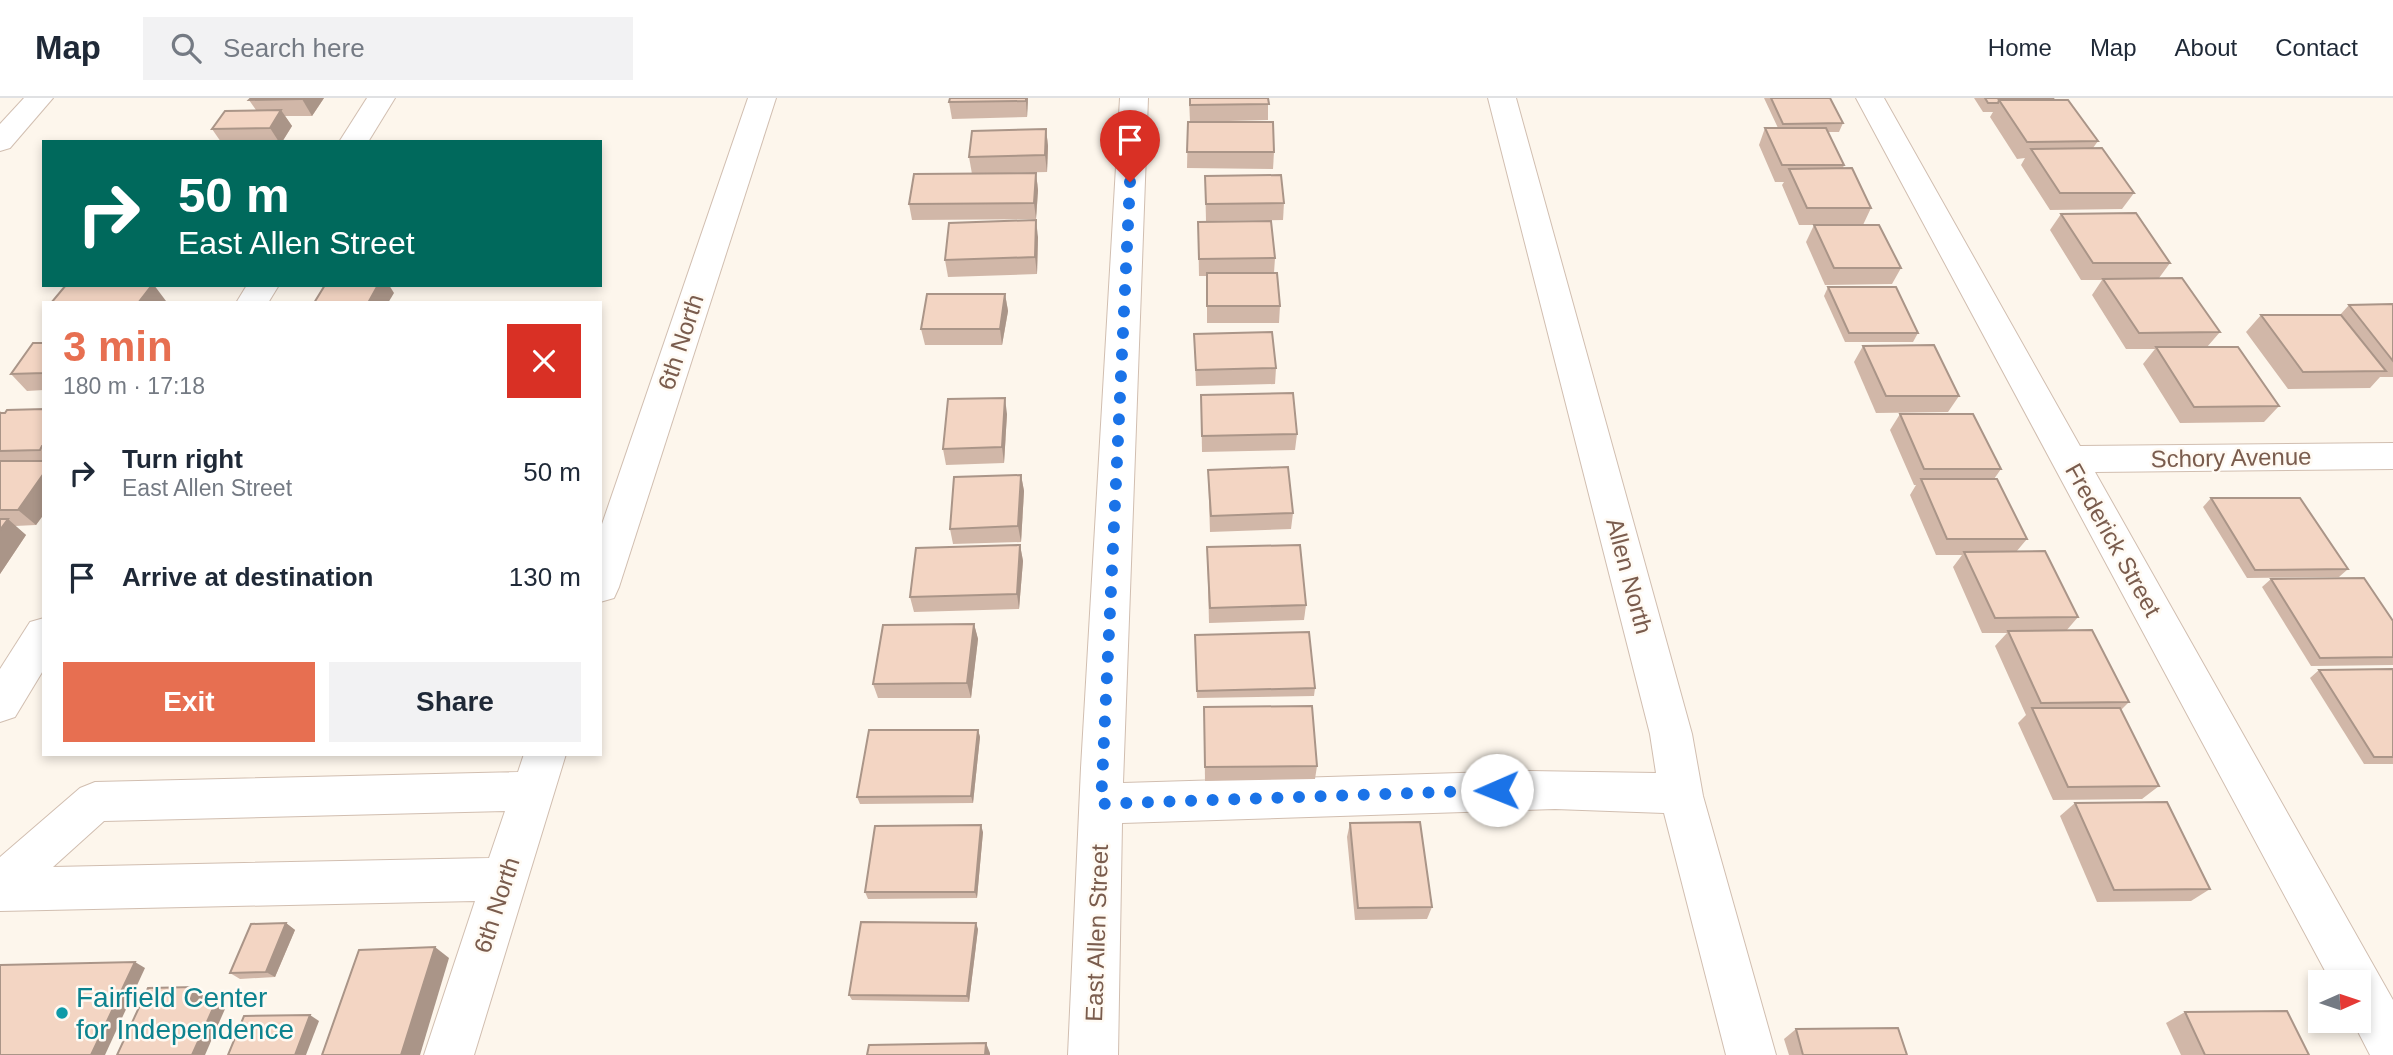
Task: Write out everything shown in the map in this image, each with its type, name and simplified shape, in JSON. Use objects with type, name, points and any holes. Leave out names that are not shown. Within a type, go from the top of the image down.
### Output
[{"type":"street","points":[[0,142],[39,98]]},
{"type":"street","points":[[354,140],[381,98]]},
{"type":"street","name":"6th North","points":[[602,581],[762,98]]},
{"type":"street","name":"East Allen Street","points":[[1093,1055],[1101,804],[1134,98]]},
{"type":"street","name":"Allen North","points":[[1502,98],[1671,734],[1681,796],[1751,1055]]},
{"type":"street","name":"Frederick Street","points":[[1870,98],[2350,970]]},
{"type":"street","name":"Schory Avenue","points":[[2069,459],[2393,456]]},
{"type":"street","points":[[0,704],[42,637]]},
{"type":"street","points":[[0,888],[95,802],[539,773]]},
{"type":"street","name":"6th North","points":[[449,1055],[539,773]]},
{"type":"street","points":[[1101,804],[1502,790],[1640,790],[1681,796]]},
{"type":"street","points":[[0,888],[506,879]]},
{"type":"street","name":"Frederick Street","points":[[2371,1008],[2393,1048]]},
{"type":"building","points":[[251,98],[303,98],[249,100]]},
{"type":"building","points":[[950,98],[1026,98],[1026,101],[949,102]]},
{"type":"building","points":[[1190,98],[1268,98],[1269,104],[1190,105]]},
{"type":"building","points":[[1771,98],[1830,98],[1843,123],[1783,124]]},
{"type":"building","points":[[1985,98],[2054,100],[1999,100],[1998,103],[1988,103]]},
{"type":"building","points":[[1999,100],[2068,100],[2098,141],[2027,142]]},
{"type":"building","points":[[281,110],[270,128],[212,129],[225,111]]},
{"type":"building","points":[[1188,122],[1273,122],[1274,152],[1187,152]]},
{"type":"building","points":[[1765,128],[1826,128],[1844,165],[1782,165]]},
{"type":"building","points":[[1046,129],[1045,155],[969,157],[972,131]]},
{"type":"building","points":[[2102,148],[2134,193],[2060,193],[2031,149]]},
{"type":"building","points":[[1852,168],[1871,208],[1807,208],[1789,169]]},
{"type":"building","points":[[1036,173],[1034,203],[909,204],[914,174]]},
{"type":"building","points":[[1281,175],[1284,203],[1206,204],[1205,176]]},
{"type":"building","points":[[2136,213],[2170,263],[2093,263],[2061,214]]},
{"type":"building","points":[[1036,220],[1035,257],[945,260],[949,223]]},
{"type":"building","points":[[1271,221],[1275,258],[1199,259],[1198,222]]},
{"type":"building","points":[[1814,225],[1879,225],[1901,268],[1834,268]]},
{"type":"building","points":[[1207,273],[1277,273],[1280,306],[1207,306]]},
{"type":"building","points":[[2182,278],[2220,332],[2139,333],[2103,279]]},
{"type":"building","points":[[64,287],[150,287],[140,301],[53,301]]},
{"type":"building","points":[[324,287],[377,287],[369,301],[315,301]]},
{"type":"building","points":[[1828,287],[1896,287],[1918,333],[1849,333]]},
{"type":"building","points":[[927,294],[1005,294],[1000,329],[921,329]]},
{"type":"building","points":[[2393,304],[2393,361],[2349,305]]},
{"type":"building","points":[[2261,315],[2341,315],[2386,371],[2303,372]]},
{"type":"building","points":[[1272,332],[1276,368],[1196,370],[1194,334]]},
{"type":"building","points":[[33,343],[42,343],[42,373],[11,374]]},
{"type":"building","points":[[1934,345],[1959,396],[1886,396],[1863,346]]},
{"type":"building","points":[[2156,347],[2238,347],[2279,406],[2194,407]]},
{"type":"building","points":[[1293,393],[1297,434],[1202,436],[1201,395]]},
{"type":"building","points":[[1005,398],[1002,447],[943,449],[948,399]]},
{"type":"building","points":[[42,409],[40,450],[0,451],[0,413],[7,410]]},
{"type":"building","points":[[1900,414],[1973,414],[2001,469],[1924,469]]},
{"type":"building","points":[[0,461],[42,461],[42,476],[18,510],[0,510]]},
{"type":"building","points":[[1288,467],[1293,513],[1211,516],[1208,470]]},
{"type":"building","points":[[1021,475],[1018,526],[950,529],[954,477]]},
{"type":"building","points":[[1921,479],[1997,479],[2027,539],[1947,539]]},
{"type":"building","points":[[2211,498],[2300,498],[2348,569],[2255,570]]},
{"type":"building","points":[[0,519],[8,519],[0,530]]},
{"type":"building","points":[[1020,545],[1017,594],[910,597],[916,548]]},
{"type":"building","points":[[1300,545],[1306,605],[1210,608],[1207,547]]},
{"type":"building","points":[[2045,551],[2078,617],[1995,618],[1964,552]]},
{"type":"building","points":[[2364,578],[2393,621],[2393,657],[2320,658],[2271,579]]},
{"type":"building","points":[[974,624],[967,683],[873,684],[883,625]]},
{"type":"building","points":[[2092,630],[2129,702],[2041,703],[2008,631]]},
{"type":"building","points":[[1309,632],[1315,688],[1197,691],[1195,635]]},
{"type":"building","points":[[2393,669],[2393,757],[2374,757],[2319,670]]},
{"type":"building","points":[[1312,706],[1317,766],[1205,767],[1204,707]]},
{"type":"building","points":[[2032,708],[2120,708],[2159,786],[2068,787]]},
{"type":"building","points":[[869,730],[978,730],[971,796],[857,797]]},
{"type":"building","points":[[2167,802],[2210,889],[2114,890],[2075,803]]},
{"type":"building","points":[[1420,822],[1432,907],[1358,908],[1350,823]]},
{"type":"building","points":[[981,825],[975,892],[865,892],[875,826]]},
{"type":"building","points":[[861,922],[976,923],[967,996],[849,995]]},
{"type":"building","points":[[286,923],[266,972],[230,973],[251,924]]},
{"type":"building","points":[[435,947],[401,1055],[322,1055],[359,950]]},
{"type":"building","name":"Fairfield Center for Independence","points":[[135,962],[91,1055],[0,1055],[0,965]]},
{"type":"building","points":[[195,987],[189,1004],[215,1004],[192,1055],[117,1055],[148,988]]},
{"type":"building","points":[[2287,1011],[2309,1055],[2205,1055],[2185,1012]]},
{"type":"building","points":[[310,1015],[295,1055],[228,1055],[244,1016]]},
{"type":"building","points":[[1898,1028],[1907,1055],[1803,1055],[1796,1029]]},
{"type":"building","points":[[986,1043],[985,1055],[867,1055],[869,1045]]},
{"type":"place","name":"Fairfield Center for Independence","points":[[62,1013]]},
{"type":"route","points":[[1130,182],[1101,804],[1497,790]]}]
